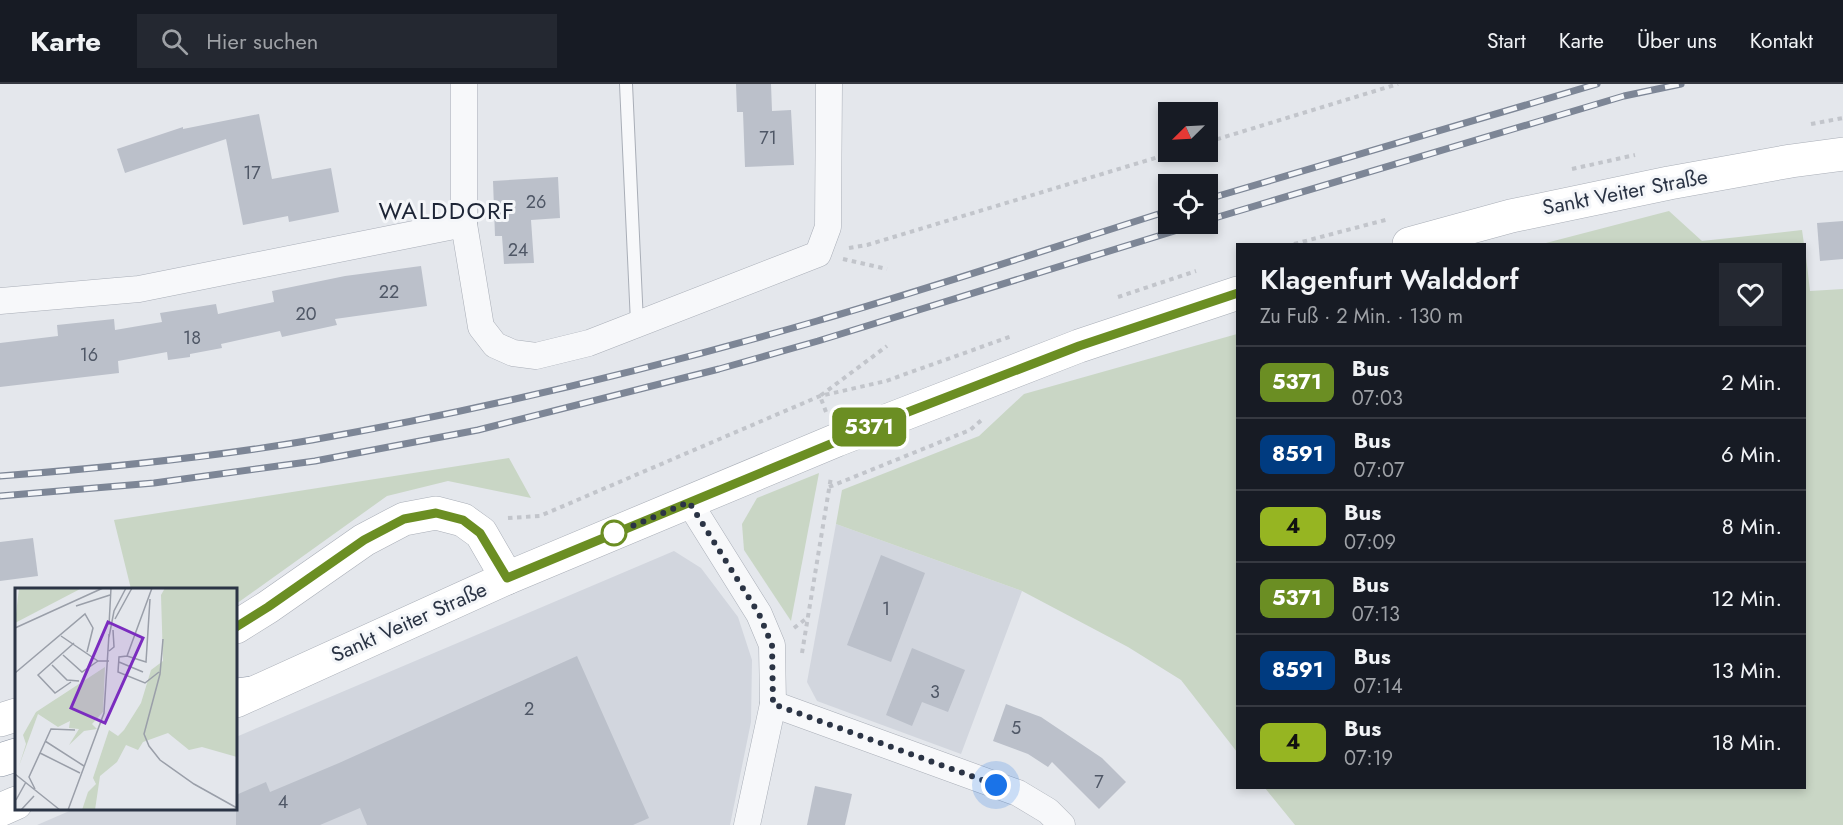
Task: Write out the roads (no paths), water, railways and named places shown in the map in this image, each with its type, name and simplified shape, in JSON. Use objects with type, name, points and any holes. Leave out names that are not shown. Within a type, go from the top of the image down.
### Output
[{"type":"main road","name":"Sankt Veiter Straße","points":[[1413,243],[1533,211],[1791,160],[1843,154]]},
{"type":"main road","name":"Sankt Veiter Straße","points":[[241,696],[507,578],[837,440],[1079,346],[1236,294]]},
{"type":"main road","points":[[237,626],[364,540],[404,519],[436,513],[463,520],[480,533],[507,578]]},
{"type":"main road","points":[[0,720],[15,715]]},
{"type":"main road","points":[[0,760],[15,755]]},
{"type":"main road","points":[[0,810],[15,803]]},
{"type":"street","points":[[464,84],[464,224],[481,327],[495,345],[513,353],[536,356],[589,343],[819,254],[828,227],[829,84]]},
{"type":"street","points":[[0,301],[138,289],[464,224]]},
{"type":"street","points":[[689,502],[759,614],[772,645],[773,704],[747,825]]},
{"type":"street","points":[[773,704],[1018,793],[1048,811],[1062,825]]},
{"type":"lane","points":[[626,84],[637,323]]},
{"type":"railway","points":[[1218,196],[1597,84]]},
{"type":"railway","points":[[1218,217],[1624,96],[1681,84]]},
{"type":"railway","points":[[0,476],[78,470],[234,452],[312,440],[503,402],[692,356],[817,321],[1158,214]]},
{"type":"railway","points":[[0,496],[154,483],[315,461],[478,430],[719,369],[818,341],[1165,234]]},
{"type":"district","name":"WALDDORF","points":[[447,210]]}]
